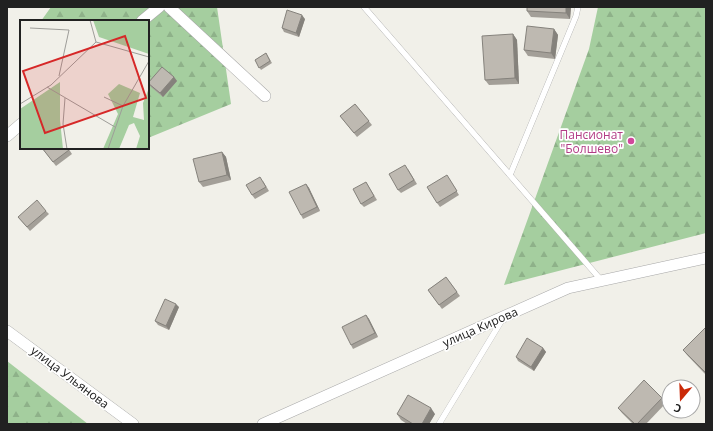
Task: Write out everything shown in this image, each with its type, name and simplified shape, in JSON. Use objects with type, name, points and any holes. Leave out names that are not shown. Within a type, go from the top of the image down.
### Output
[{"type":"street","points":[[143,20],[159,7]]},
{"type":"street","points":[[169,7],[265,96]]},
{"type":"street","points":[[7,136],[20,125]]},
{"type":"street","name":"улица Кирова","points":[[263,424],[568,288],[706,258]]},
{"type":"street","name":"улица Ульянова","points":[[7,331],[133,424]]},
{"type":"lane","points":[[364,7],[602,280]]},
{"type":"lane","points":[[510,174],[576,16],[578,7]]},
{"type":"lane","points":[[439,424],[503,317]]},
{"type":"green space","points":[[51,7],[217,7],[231,104],[149,138],[149,20],[42,20]]},
{"type":"green space","name":"Пансионат \"Болшево\"","points":[[598,7],[706,7],[706,233],[504,285],[589,49]]},
{"type":"green space","points":[[7,361],[88,424],[7,424]]},
{"type":"building","points":[[527,7],[566,7],[566,13],[527,11]]},
{"type":"building","points":[[287,10],[302,15],[296,33],[282,28]]},
{"type":"building","points":[[527,26],[554,29],[551,53],[524,50]]},
{"type":"building","points":[[513,34],[515,78],[485,80],[482,36]]},
{"type":"building","points":[[266,53],[270,61],[259,68],[255,60]]},
{"type":"building","points":[[162,67],[174,77],[160,93],[149,84],[149,82]]},
{"type":"building","points":[[355,104],[369,121],[354,133],[340,116]]},
{"type":"building","points":[[43,149],[68,149],[69,150],[53,162]]},
{"type":"building","points":[[222,152],[227,175],[199,182],[193,159]]},
{"type":"building","points":[[405,165],[414,180],[398,190],[389,174]]},
{"type":"building","points":[[447,175],[457,191],[437,203],[427,187]]},
{"type":"building","points":[[260,177],[266,187],[252,195],[246,185]]},
{"type":"building","points":[[366,182],[374,196],[361,204],[353,189]]},
{"type":"building","points":[[306,184],[317,207],[301,215],[289,192]]},
{"type":"building","points":[[37,200],[46,211],[27,227],[18,217]]},
{"type":"building","points":[[446,277],[457,292],[439,305],[428,290]]},
{"type":"building","points":[[165,299],[176,304],[166,326],[155,321]]},
{"type":"building","points":[[366,315],[375,333],[351,345],[342,327]]},
{"type":"building","points":[[705,328],[706,329],[706,373],[683,350]]},
{"type":"building","points":[[527,338],[543,348],[531,367],[516,357]]},
{"type":"building","points":[[644,380],[661,397],[661,399],[637,424],[635,424],[618,408]]},
{"type":"building","points":[[408,395],[431,408],[422,424],[413,424],[397,414]]},
{"type":"place","name":"Пансионат \"Болшево\"","points":[[631,141]]}]
